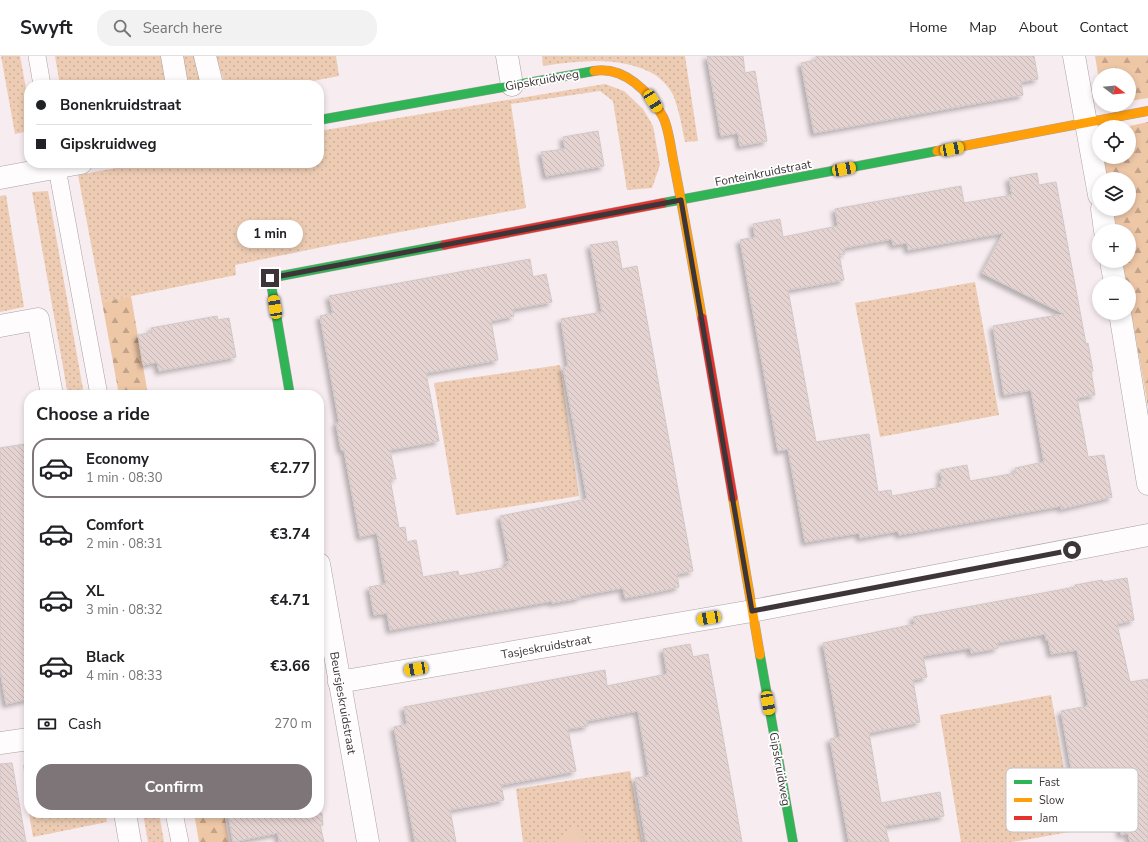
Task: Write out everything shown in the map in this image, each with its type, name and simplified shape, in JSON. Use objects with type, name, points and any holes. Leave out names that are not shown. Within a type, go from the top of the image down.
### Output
[{"type":"street","points":[[172,56],[176,80]]},
{"type":"street","points":[[205,56],[211,80]]},
{"type":"street","points":[[507,56],[512,85]]},
{"type":"street","points":[[1074,56],[1095,172]]},
{"type":"street","name":"Gipskruidweg","points":[[324,119],[601,70],[619,73],[639,85],[653,101],[664,118],[681,200],[793,842]]},
{"type":"street","name":"Fonteinkruidstraat","points":[[681,200],[1148,111]]},
{"type":"street","points":[[0,178],[43,168]]},
{"type":"street","points":[[289,390],[270,278],[681,200]]},
{"type":"street","points":[[0,326],[38,319],[51,390]]},
{"type":"street","points":[[1121,320],[1148,484]]},
{"type":"street","name":"Tasjeskruidstraat","points":[[339,682],[752,611],[1148,535]]},
{"type":"street","name":"Beursjeskruidstraat","points":[[324,594],[368,842]]},
{"type":"street","points":[[0,743],[24,740]]},
{"type":"street","points":[[126,818],[130,842]]},
{"type":"lane","points":[[37,56],[41,80]]},
{"type":"lane","points":[[57,168],[98,390]]},
{"type":"lane","points":[[175,818],[180,842]]},
{"type":"shaded area","points":[[1,56],[20,56],[24,80],[24,132],[15,134]]},
{"type":"shaded area","points":[[55,56],[164,56],[168,80],[59,80]]},
{"type":"shaded area","points":[[181,56],[195,56],[200,80],[186,80]]},
{"type":"shaded area","points":[[216,56],[336,56],[339,76],[318,80],[223,80]]},
{"type":"shaded area","points":[[542,56],[685,56],[698,141],[685,142],[674,96],[663,81],[657,76],[631,65],[617,62],[588,61],[543,66]]},
{"type":"shaded area","points":[[605,84],[624,91],[643,109],[653,126],[660,165],[652,188],[627,190],[613,101],[600,91],[511,104],[526,208],[235,265],[236,275],[102,302],[78,175],[116,168],[324,168],[324,130]]},
{"type":"shaded area","points":[[48,191],[83,390],[67,390],[32,192]]},
{"type":"shaded area","points":[[6,195],[24,307],[0,312],[0,196]]},
{"type":"shaded area","points":[[975,282],[999,415],[880,437],[855,303]]},
{"type":"shaded area","points":[[560,365],[579,496],[456,515],[434,383]]},
{"type":"shaded area","points":[[1051,695],[1064,768],[1006,768],[1006,832],[1069,832],[1013,842],[961,842],[940,715]]},
{"type":"shaded area","points":[[630,771],[642,842],[523,842],[516,789]]},
{"type":"shaded area","points":[[30,818],[106,818],[107,822],[33,837]]},
{"type":"shaded area","points":[[144,818],[160,818],[164,842],[148,842]]},
{"type":"shaded area","points":[[573,826],[586,842],[557,842]]},
{"type":"green space","points":[[1095,56],[1148,56],[1148,98],[1136,100],[1136,68],[1097,68]]},
{"type":"green space","points":[[1148,122],[1148,407],[1133,320],[1136,320],[1136,276],[1125,276],[1123,268],[1136,268],[1136,224],[1116,224],[1114,216],[1136,216],[1136,172],[1106,172],[1104,164],[1136,164],[1136,125]]},
{"type":"green space","points":[[131,296],[147,390],[118,390],[102,302]]},
{"type":"green space","points":[[195,818],[225,818],[229,842],[199,842]]},
{"type":"building","points":[[707,56],[743,56],[745,73],[755,71],[767,141],[740,146],[738,133],[721,136]]},
{"type":"building","points":[[816,56],[1034,56],[1038,79],[1021,82],[1023,95],[814,133],[801,63],[816,60]]},
{"type":"building","points":[[598,131],[604,166],[546,176],[541,152],[565,149],[563,137]]},
{"type":"building","points":[[1037,173],[1039,185],[1056,182],[1086,344],[1088,343],[1093,371],[1091,371],[1095,395],[1077,398],[1088,457],[1104,455],[1112,497],[1061,509],[1061,506],[899,535],[898,531],[860,538],[859,533],[805,542],[788,449],[778,451],[740,240],[755,237],[753,224],[780,219],[783,237],[838,226],[835,209],[961,186],[964,203],[1012,195],[1009,178]],"holes":[[[1003,233],[982,273],[1064,314],[993,326],[1004,395],[1031,390],[1044,462],[1015,468],[1016,473],[970,481],[967,465],[940,470],[942,480],[940,481],[941,487],[892,496],[891,490],[878,492],[869,434],[816,442],[788,290],[844,280],[839,255],[845,254],[844,248],[892,239],[893,245],[907,243],[908,250]]]},
{"type":"building","points":[[617,241],[622,269],[637,266],[693,571],[677,574],[679,587],[652,593],[625,598],[623,588],[579,596],[580,598],[552,603],[552,601],[390,630],[387,613],[374,615],[369,587],[386,584],[377,533],[360,537],[344,450],[341,450],[336,423],[339,422],[320,316],[333,313],[329,296],[530,259],[533,277],[546,274],[552,302],[513,309],[514,316],[491,321],[498,360],[426,373],[439,441],[390,450],[396,479],[390,479],[399,528],[405,527],[407,542],[416,540],[423,577],[458,571],[459,576],[507,567],[506,562],[509,562],[500,516],[587,499],[563,367],[568,366],[561,319],[602,312],[590,245]]},
{"type":"building","points":[[217,316],[218,320],[229,318],[236,357],[159,371],[157,362],[143,365],[138,335],[152,332],[151,328]]},
{"type":"building","points":[[24,444],[24,700],[6,704],[0,670],[0,448]]},
{"type":"building","points":[[1127,578],[1134,620],[1117,624],[1130,682],[1148,679],[1148,842],[1130,842],[1128,833],[1121,835],[1120,832],[1138,832],[1138,768],[1071,768],[1061,711],[1088,706],[1077,650],[1051,654],[1048,639],[1046,640],[1045,634],[997,643],[998,648],[971,653],[970,648],[923,656],[927,677],[913,680],[920,722],[869,733],[881,803],[940,792],[944,816],[885,826],[889,842],[849,842],[830,739],[840,737],[823,643],[915,624],[913,617],[1075,587],[1075,585],[1102,580],[1103,582]]},
{"type":"building","points":[[690,644],[693,657],[708,654],[742,842],[646,842],[635,778],[649,776],[638,711],[587,721],[588,726],[568,729],[576,771],[501,785],[504,800],[450,810],[456,842],[415,842],[394,727],[407,724],[404,707],[605,670],[607,686],[667,674],[663,649]]},
{"type":"building","points":[[12,763],[26,842],[0,842],[0,764]]},
{"type":"building","points":[[229,818],[322,818],[323,825],[320,825],[324,842],[279,842],[278,833],[233,842]]},
{"type":"traffic: fast","points":[[324,119],[594,71]]},
{"type":"traffic: fast","points":[[663,203],[937,151]]},
{"type":"traffic: fast","points":[[289,390],[270,278],[444,245]]},
{"type":"traffic: fast","points":[[760,655],[793,842]]},
{"type":"traffic: slow","points":[[594,71],[616,73],[626,77],[643,90],[658,108],[663,117],[670,140],[702,318]]},
{"type":"traffic: slow","points":[[937,151],[1148,111]]},
{"type":"traffic: slow","points":[[733,498],[760,655]]},
{"type":"traffic: jam","points":[[444,245],[663,203]]},
{"type":"traffic: jam","points":[[702,318],[733,498]]},
{"type":"route","points":[[270,278],[681,200],[752,611],[1072,550]]}]
